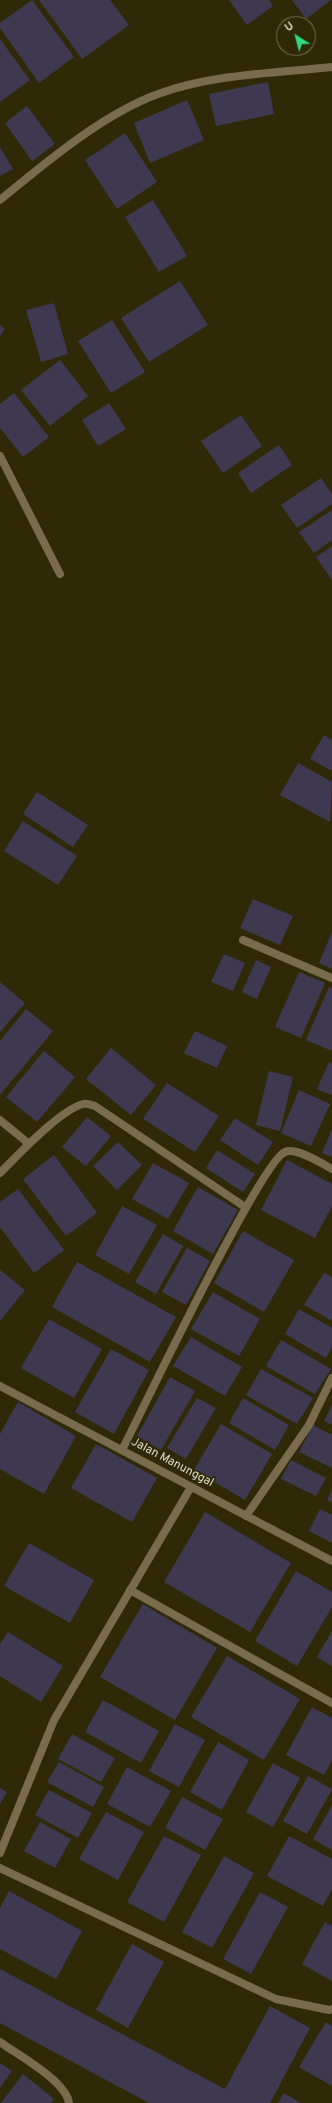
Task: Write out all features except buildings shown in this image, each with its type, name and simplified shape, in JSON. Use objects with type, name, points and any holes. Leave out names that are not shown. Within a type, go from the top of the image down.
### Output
[{"type":"street","points":[[0,200],[76,141],[126,109],[158,94],[214,80],[332,67]]},
{"type":"street","points":[[0,456],[60,574]]},
{"type":"street","points":[[243,940],[332,978]]},
{"type":"street","points":[[0,1173],[28,1143],[75,1107],[84,1104],[94,1106],[245,1207]]},
{"type":"street","points":[[0,1120],[28,1143]]},
{"type":"street","points":[[122,1450],[245,1207],[274,1161],[284,1152],[295,1151],[332,1169]]},
{"type":"street","points":[[246,1516],[309,1425],[332,1378]]},
{"type":"street","name":"Jalan Manunggal","points":[[0,1386],[332,1561]]},
{"type":"street","points":[[0,1853],[54,1720],[191,1487]]},
{"type":"street","points":[[130,1590],[332,1703]]},
{"type":"street","points":[[0,1868],[276,1999],[329,2010],[332,2009]]},
{"type":"street","points":[[0,2042],[41,2070],[60,2086],[69,2103]]}]
